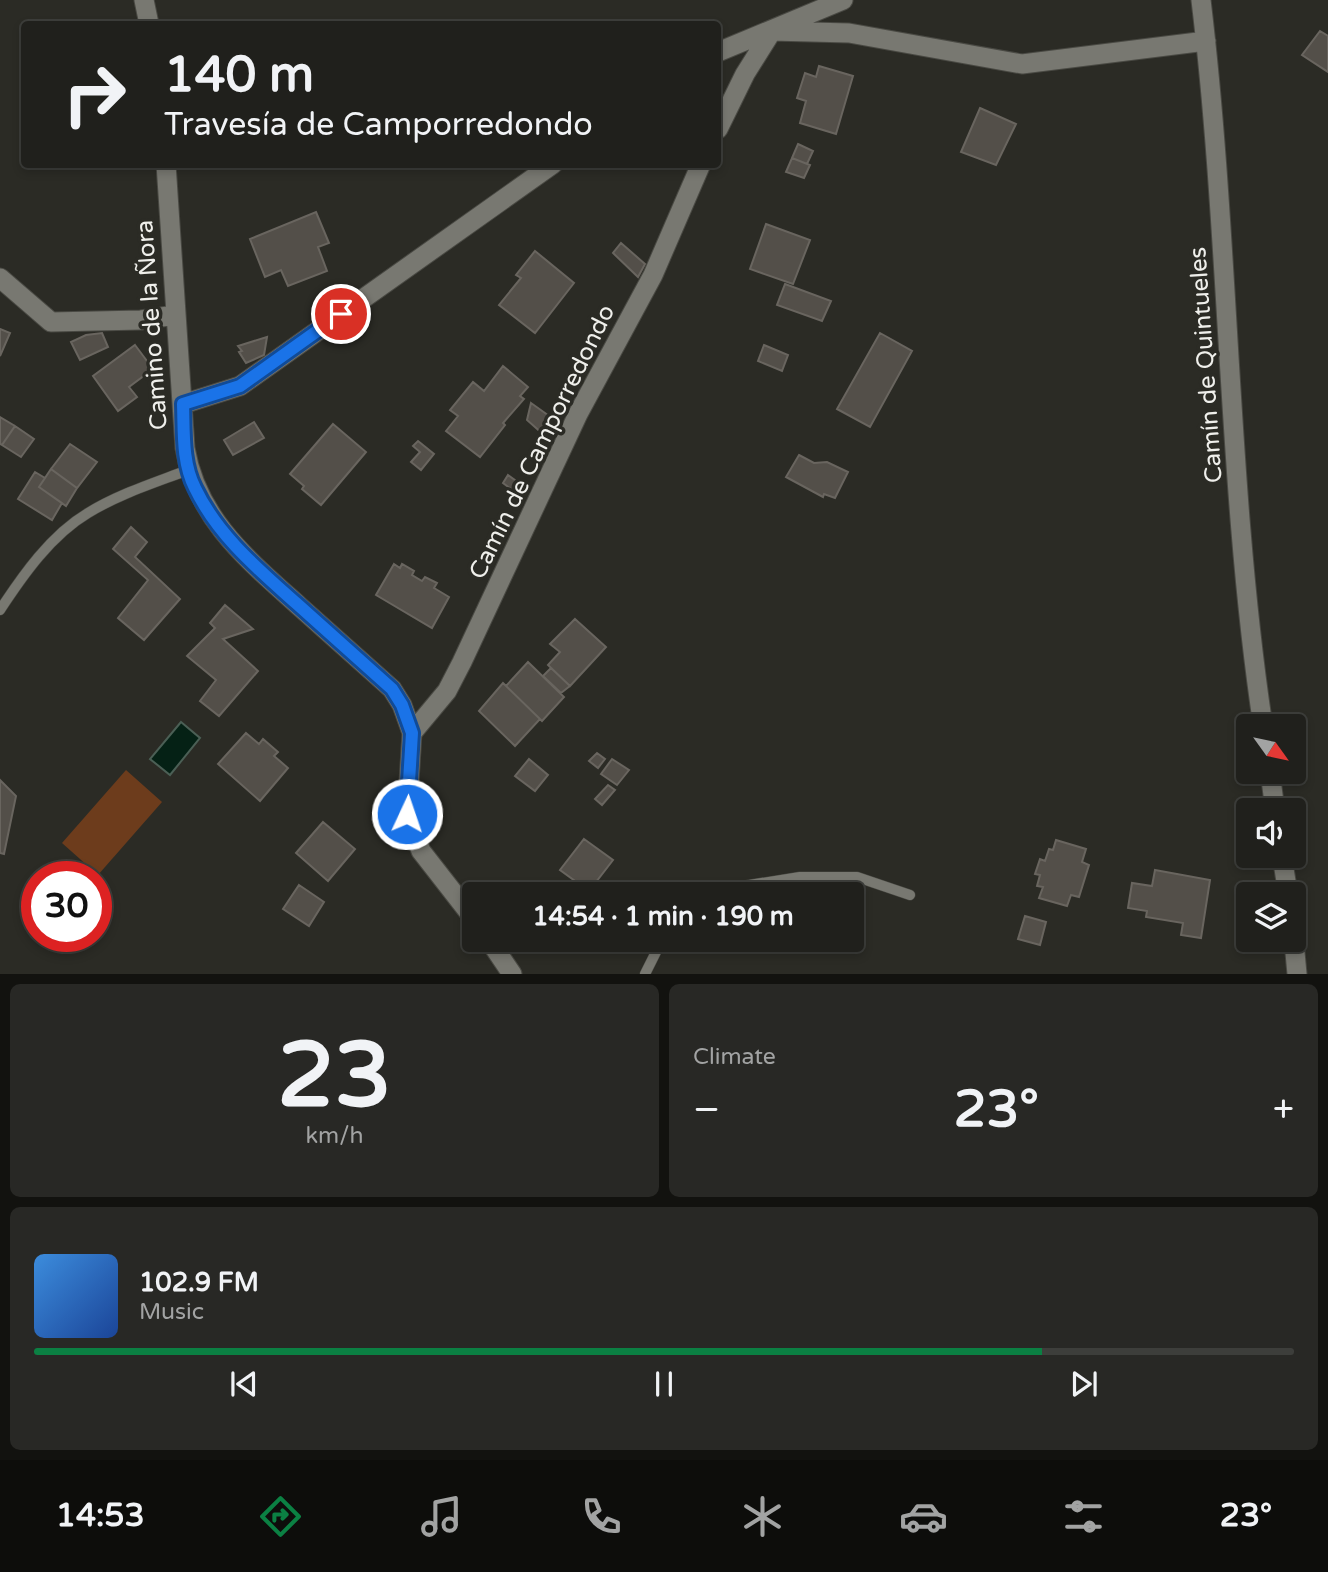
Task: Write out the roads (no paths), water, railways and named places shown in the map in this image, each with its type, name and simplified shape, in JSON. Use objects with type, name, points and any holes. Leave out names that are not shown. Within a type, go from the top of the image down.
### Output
[{"type":"street","points":[[144,0],[148,21]]},
{"type":"street","points":[[721,51],[843,0]]},
{"type":"street","name":"Camín de Quintueles","points":[[1201,0],[1255,677],[1261,714]]},
{"type":"street","points":[[772,31],[849,33],[1022,64],[1206,41]]},
{"type":"street","points":[[721,123],[745,74],[772,31]]},
{"type":"street","name":"Camino de la Ñora","points":[[166,168],[188,470],[195,488],[224,533],[245,558],[392,689],[402,705],[412,733],[407,814],[421,851],[462,904]]},
{"type":"street","points":[[183,404],[240,386],[547,168]]},
{"type":"street","name":"Camín de Camporredondo","points":[[412,733],[447,691],[462,662],[578,414],[653,275],[699,168]]},
{"type":"street","points":[[0,278],[51,322],[128,321],[175,315]]},
{"type":"street","points":[[497,952],[512,974]]},
{"type":"street","points":[[1295,952],[1297,974]]},
{"type":"lane","points":[[0,610],[13,589],[57,537],[86,514],[120,496],[188,470]]},
{"type":"lane","points":[[768,882],[800,877],[857,877],[910,895]]},
{"type":"lane","points":[[645,974],[656,952]]}]
